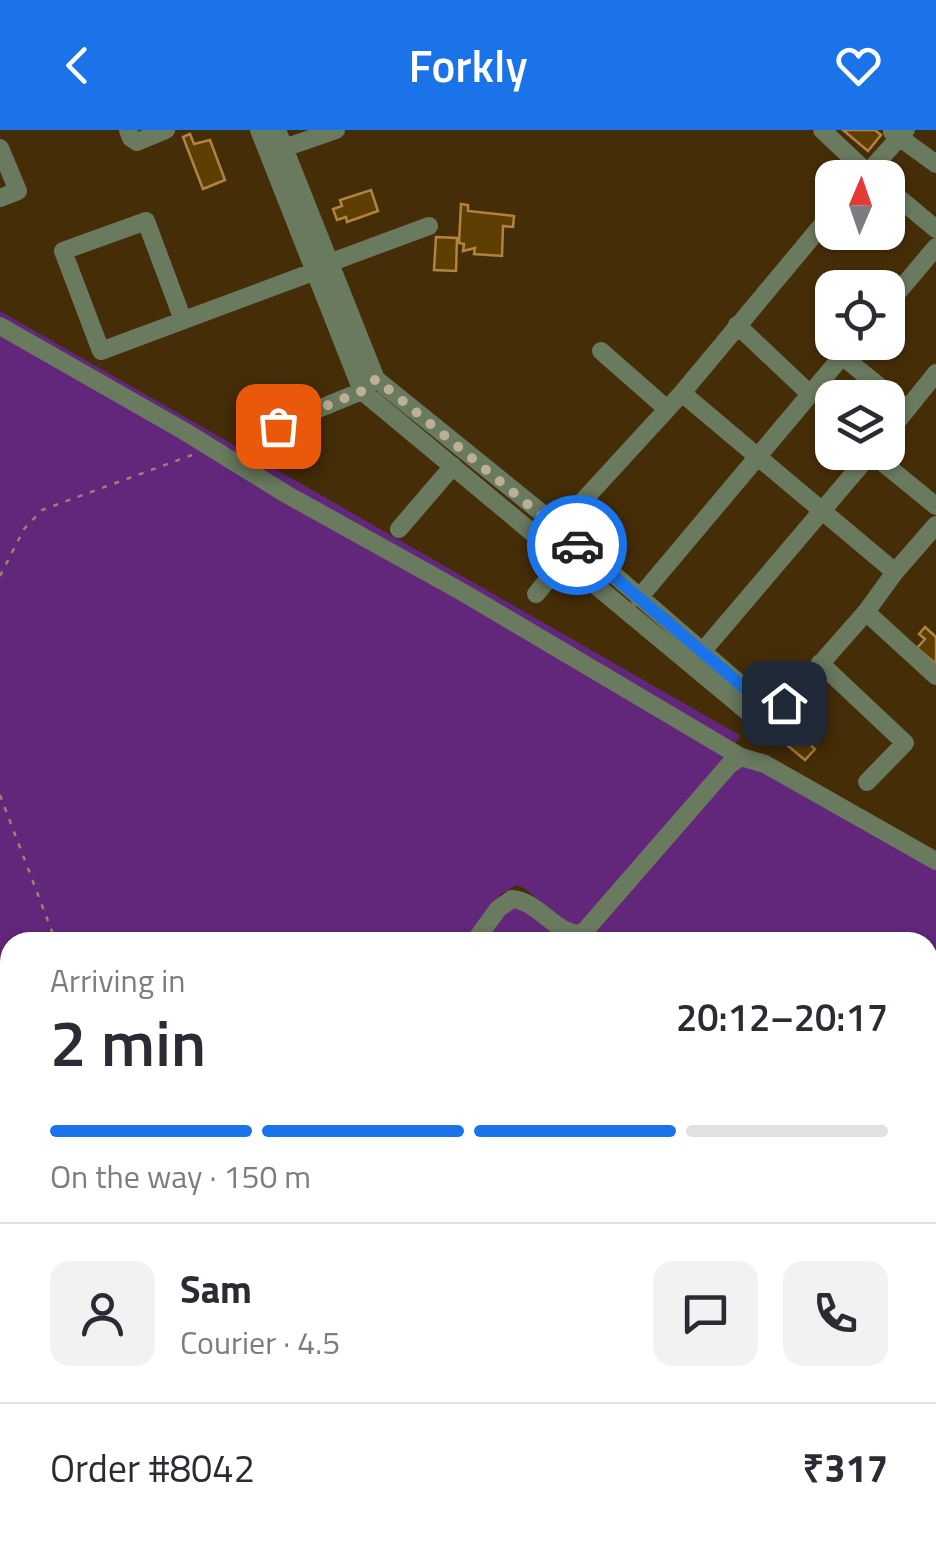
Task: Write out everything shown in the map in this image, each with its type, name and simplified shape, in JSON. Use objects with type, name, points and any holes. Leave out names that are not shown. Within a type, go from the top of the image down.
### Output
[{"type":"street","points":[[128,130],[130,138],[137,142],[166,130]]},
{"type":"street","points":[[259,130],[369,385],[453,466],[639,598],[762,703],[784,703]]},
{"type":"street","points":[[277,130],[321,267]]},
{"type":"street","points":[[284,148],[336,130]]},
{"type":"street","points":[[822,130],[852,160]]},
{"type":"street","points":[[879,160],[898,132],[936,164]]},
{"type":"street","points":[[0,148],[18,191],[0,198]]},
{"type":"street","points":[[905,203],[936,229]]},
{"type":"street","points":[[184,320],[146,220],[64,251],[101,351],[184,320],[430,226]]},
{"type":"street","points":[[536,594],[562,544],[667,408],[815,233]]},
{"type":"street","points":[[905,284],[936,247]]},
{"type":"street","points":[[737,325],[810,394]]},
{"type":"street","points":[[0,326],[286,494],[482,602],[741,757],[766,764],[936,860]]},
{"type":"street","points":[[601,352],[667,408]]},
{"type":"street","points":[[639,598],[839,360]]},
{"type":"street","points":[[859,360],[907,409]]},
{"type":"street","points":[[905,412],[936,373]]},
{"type":"street","points":[[250,437],[369,385]]},
{"type":"street","points":[[369,385],[562,544],[760,722],[769,720],[866,612],[895,572],[933,534]]},
{"type":"street","points":[[682,393],[895,572]]},
{"type":"street","points":[[398,529],[453,466]]},
{"type":"street","points":[[702,652],[858,470]]},
{"type":"street","points":[[893,470],[936,506]]},
{"type":"street","points":[[866,612],[936,676]]},
{"type":"street","points":[[820,663],[905,742],[866,782]]},
{"type":"street","points":[[584,932],[729,764],[741,757]]},
{"type":"street","points":[[481,932],[498,909],[512,899],[532,904],[567,932]]},
{"type":"path","points":[[0,576],[24,529],[42,510],[211,448]]},
{"type":"path","points":[[0,795],[52,932]]},
{"type":"shaded area","points":[[0,311],[741,736],[726,753],[729,755],[579,927],[569,926],[516,885],[500,895],[473,932],[0,932]]},
{"type":"shaded area","points":[[753,763],[936,865],[936,932],[591,932],[736,766]]},
{"type":"shaded area","points":[[516,908],[539,916],[559,932],[489,932],[507,911]]},
{"type":"building","points":[[843,130],[875,130],[881,135],[868,151]]},
{"type":"building","points":[[190,134],[194,144],[210,140],[225,180],[203,189],[183,137]]},
{"type":"building","points":[[371,190],[378,211],[347,222],[346,217],[337,220],[333,209],[342,206],[340,200]]},
{"type":"building","points":[[461,204],[468,205],[468,211],[514,216],[513,227],[503,226],[502,256],[474,254],[475,248],[463,251],[464,244],[459,243]]},
{"type":"building","points":[[436,237],[457,238],[456,271],[434,270]]},
{"type":"building","points":[[925,627],[936,637],[936,664],[917,648],[925,639],[919,634]]},
{"type":"building","points":[[791,728],[815,749],[805,760],[781,740]]},
{"type":"way so far","points":[[278,426],[362,391],[376,379],[577,545]]},
{"type":"route","points":[[577,545],[762,703],[784,703]]}]
